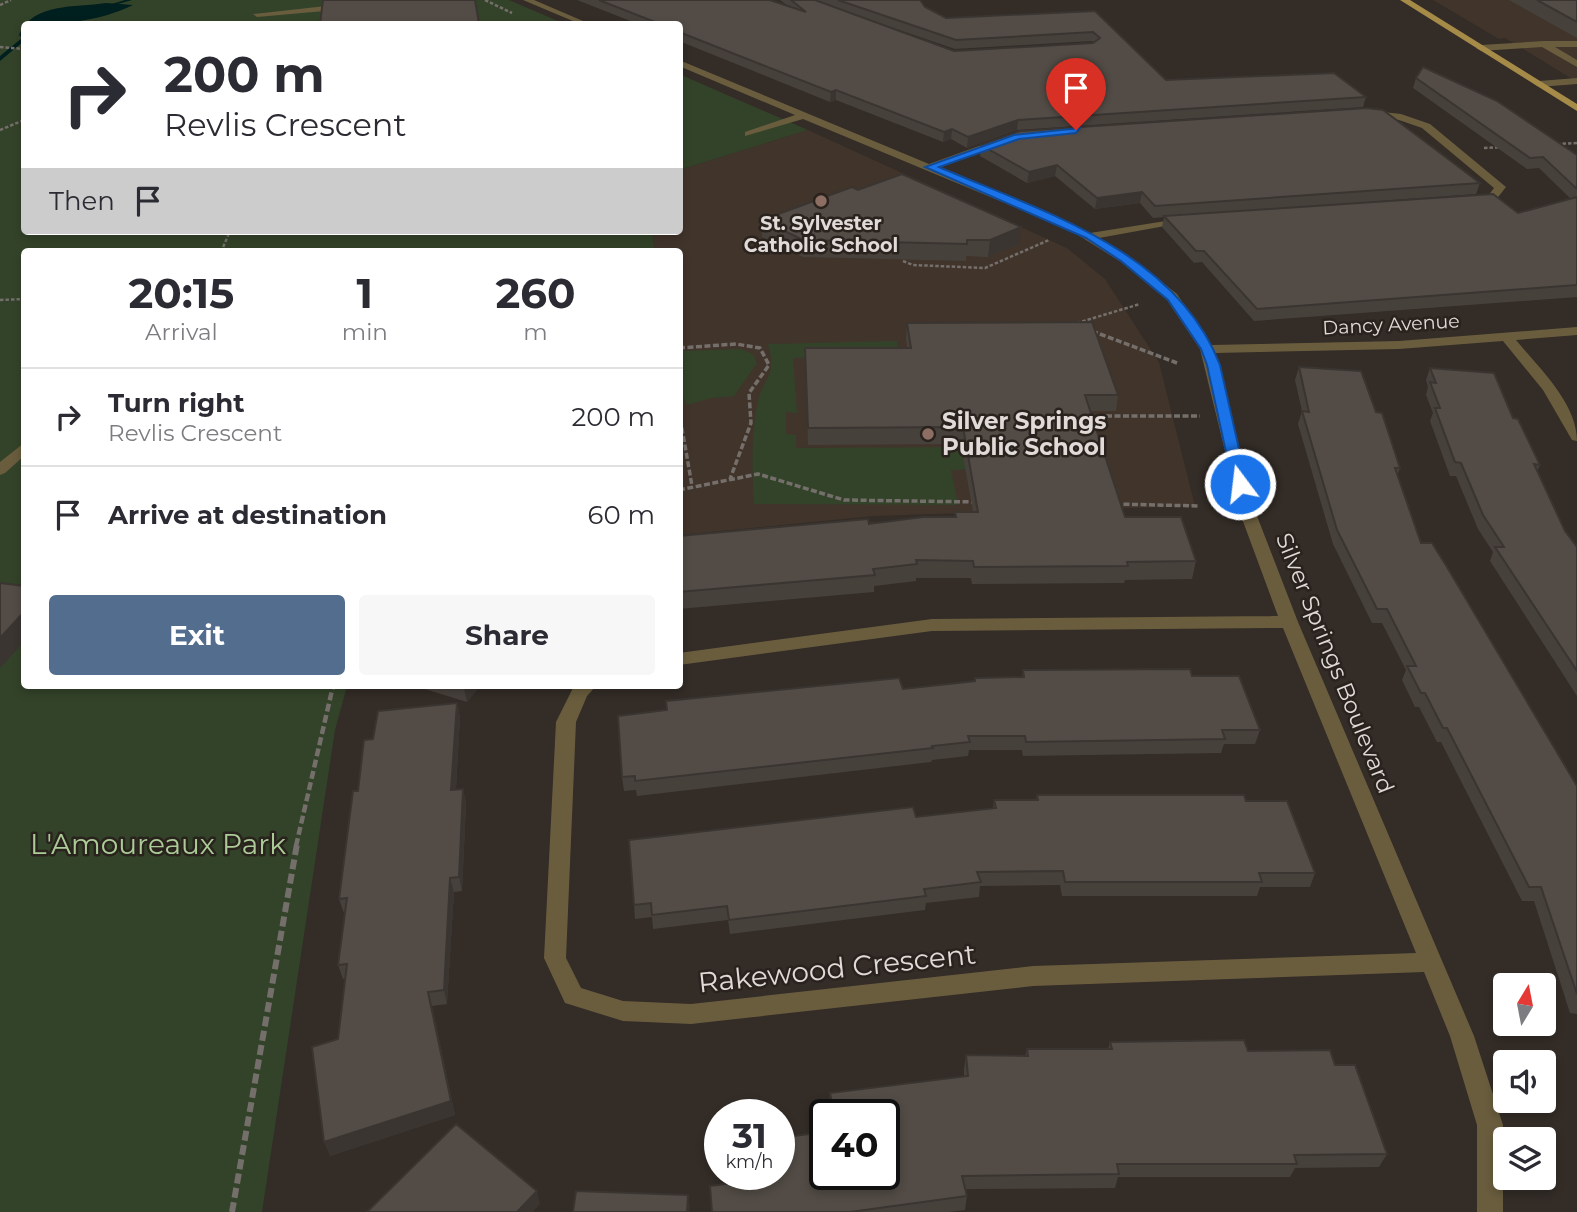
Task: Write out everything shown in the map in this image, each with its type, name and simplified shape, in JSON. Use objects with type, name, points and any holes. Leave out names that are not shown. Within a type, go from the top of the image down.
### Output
[{"type":"main road","points":[[1404,0],[1577,108]]},
{"type":"street","points":[[527,0],[579,21]]},
{"type":"street","points":[[257,14],[357,6]]},
{"type":"street","points":[[298,21],[300,11]]},
{"type":"street","points":[[1544,44],[1577,64]]},
{"type":"street","points":[[1480,48],[1577,44]]},
{"type":"street","name":"Silver Springs Boulevard","points":[[683,65],[1090,236],[1125,259],[1172,297],[1207,349],[1249,516],[1289,622],[1462,1037],[1490,1125],[1490,1212]]},
{"type":"street","points":[[1539,84],[1577,81]]},
{"type":"street","points":[[1350,114],[1387,114],[1414,120],[1456,150],[1500,187],[1491,199],[1460,201]]},
{"type":"street","points":[[749,134],[804,115]]},
{"type":"street","points":[[930,167],[1017,136]]},
{"type":"street","points":[[1090,236],[1170,220],[1205,219]]},
{"type":"street","name":"Dancy Avenue","points":[[1207,349],[1346,347],[1577,331]]},
{"type":"street","points":[[1507,337],[1549,389],[1577,437]]},
{"type":"street","points":[[0,470],[21,451]]},
{"type":"street","points":[[683,658],[932,625],[1289,622]]},
{"type":"street","name":"Rakewood Crescent","points":[[583,689],[579,692],[566,722],[555,958],[573,996],[622,1011],[691,1014],[1033,976],[1431,962]]},
{"type":"path","points":[[0,5],[11,0]]},
{"type":"path","points":[[485,0],[515,14]]},
{"type":"path","points":[[0,47],[21,49]]},
{"type":"path","points":[[0,130],[21,121]]},
{"type":"path","points":[[1551,144],[1577,143]]},
{"type":"path","points":[[1456,150],[1513,147]]},
{"type":"path","points":[[903,261],[912,265],[985,268],[1055,237]]},
{"type":"path","points":[[0,300],[21,299]]},
{"type":"path","points":[[1140,304],[1074,324],[1177,363]]},
{"type":"path","points":[[683,348],[736,344],[760,348],[769,365],[749,393],[751,423],[730,480]]},
{"type":"path","points":[[1089,416],[1186,415],[1223,419]]},
{"type":"path","points":[[683,430],[692,472],[692,486]]},
{"type":"path","points":[[683,489],[758,474],[844,500],[982,502]]},
{"type":"path","points":[[1107,504],[1199,506]]},
{"type":"path","points":[[232,1212],[295,852],[332,689]]},
{"type":"shaded area","points":[[1433,0],[1577,0],[1577,82],[1505,38],[1499,39]]},
{"type":"shaded area","name":"Silver Springs Public School","points":[[808,130],[1067,248],[1105,279],[1159,362],[1195,506],[874,516],[683,535],[683,248],[654,248],[653,235],[683,235],[683,169]]},
{"type":"green space","name":"L'Amoureaux Park","points":[[0,0],[509,0],[558,21],[21,21],[21,235],[653,235],[654,248],[21,248],[21,689],[346,689],[335,730],[262,1212],[0,1212]]},
{"type":"green space","points":[[683,76],[808,130],[683,169]]},
{"type":"green space","points":[[897,341],[898,357],[793,358],[797,413],[786,412],[786,434],[796,435],[796,448],[965,447],[971,469],[951,470],[958,505],[754,504],[754,430],[759,396],[770,371],[771,355],[768,344]]},
{"type":"green space","points":[[741,349],[753,354],[757,363],[734,396],[711,398],[687,405],[683,397],[683,351]]},
{"type":"water","points":[[106,3],[133,5],[80,21],[29,21],[56,8]]},
{"type":"building","points":[[323,0],[475,0],[478,21],[320,21]]},
{"type":"building","points":[[599,0],[770,0],[806,12],[791,0],[815,0],[954,51],[1093,43],[1100,38],[1093,32],[956,40],[838,0],[920,0],[925,7],[946,18],[1095,11],[1166,80],[1334,73],[1366,97],[1018,120],[968,137],[952,129],[944,132],[836,90],[831,92],[683,34],[683,21],[652,21]]},
{"type":"building","points":[[1537,0],[1577,0],[1577,22]]},
{"type":"building","points":[[1423,67],[1497,101],[1577,155],[1577,189],[1543,157],[1530,158],[1416,78]]},
{"type":"building","points":[[1367,108],[1383,110],[1480,183],[1155,206],[1142,192],[1097,198],[1057,165],[1029,172],[981,145],[1020,131]]},
{"type":"building","points":[[902,174],[1021,227],[990,240],[967,240],[967,244],[803,240],[762,220],[852,187],[858,190]]},
{"type":"building","points":[[1493,194],[1518,213],[1577,197],[1577,285],[1257,309],[1204,251],[1196,251],[1164,216]]},
{"type":"building","points":[[1092,322],[1118,395],[1085,395],[1125,517],[1181,517],[1196,561],[1127,562],[1128,566],[974,567],[973,561],[916,560],[917,564],[873,569],[875,575],[683,592],[683,536],[868,519],[869,524],[923,517],[956,517],[955,512],[978,512],[963,427],[808,428],[805,348],[911,348],[907,323]]},
{"type":"building","points":[[1299,367],[1361,371],[1376,412],[1382,413],[1400,468],[1395,468],[1421,543],[1432,543],[1577,786],[1577,994],[1541,887],[1529,887],[1447,728],[1443,728],[1407,666],[1416,666],[1387,609],[1377,609],[1337,530],[1302,411],[1309,412]]},
{"type":"building","points":[[1430,368],[1494,373],[1513,418],[1518,419],[1540,465],[1534,464],[1565,531],[1577,547],[1577,671],[1495,547],[1504,547],[1483,515],[1461,463],[1455,462],[1435,408],[1440,408],[1430,382],[1436,383]]},
{"type":"building","points":[[0,583],[21,586],[21,615],[0,638]]},
{"type":"building","points":[[1190,669],[1192,676],[1239,676],[1260,730],[1222,730],[1225,739],[1026,742],[1025,736],[968,736],[970,742],[932,746],[933,748],[635,781],[635,776],[622,777],[618,716],[667,710],[666,701],[899,678],[903,689],[975,681],[975,678],[1024,677],[1023,670]]},
{"type":"building","points":[[457,703],[451,790],[463,789],[459,877],[450,878],[444,990],[428,992],[451,1101],[324,1142],[312,1047],[338,1039],[347,964],[338,965],[347,898],[339,899],[353,791],[358,791],[364,740],[373,739],[378,711]]},
{"type":"building","points":[[1037,795],[1244,795],[1246,801],[1287,801],[1315,873],[1259,873],[1262,882],[1065,882],[1063,871],[977,872],[981,882],[924,889],[926,896],[729,920],[727,906],[652,915],[651,903],[634,905],[629,840],[913,807],[916,817],[996,808],[994,800],[1038,800]]},
{"type":"building","points":[[1244,1040],[1248,1051],[1330,1050],[1335,1065],[1355,1065],[1387,1154],[1294,1155],[1297,1164],[1117,1164],[1119,1174],[962,1176],[967,1196],[850,1212],[712,1212],[710,1190],[795,1190],[795,1136],[809,1134],[809,1190],[900,1190],[900,1099],[831,1099],[830,1093],[968,1076],[966,1055],[1028,1056],[1027,1049],[1112,1049],[1110,1042]]},
{"type":"building","points":[[456,1124],[537,1191],[517,1212],[367,1212]]},
{"type":"building","points":[[576,1191],[688,1195],[687,1212],[573,1212]]},
{"type":"waterway","points":[[104,7],[130,0]]},
{"type":"waterway","points":[[0,59],[21,42]]},
{"type":"place","name":"St. Sylvester Catholic School","points":[[821,201]]},
{"type":"place","name":"Silver Springs Public School","points":[[928,434]]},
{"type":"route","points":[[1076,130],[1017,136],[930,167],[1090,236],[1125,259],[1172,297],[1207,349],[1213,365],[1226,432],[1240,484]]}]
